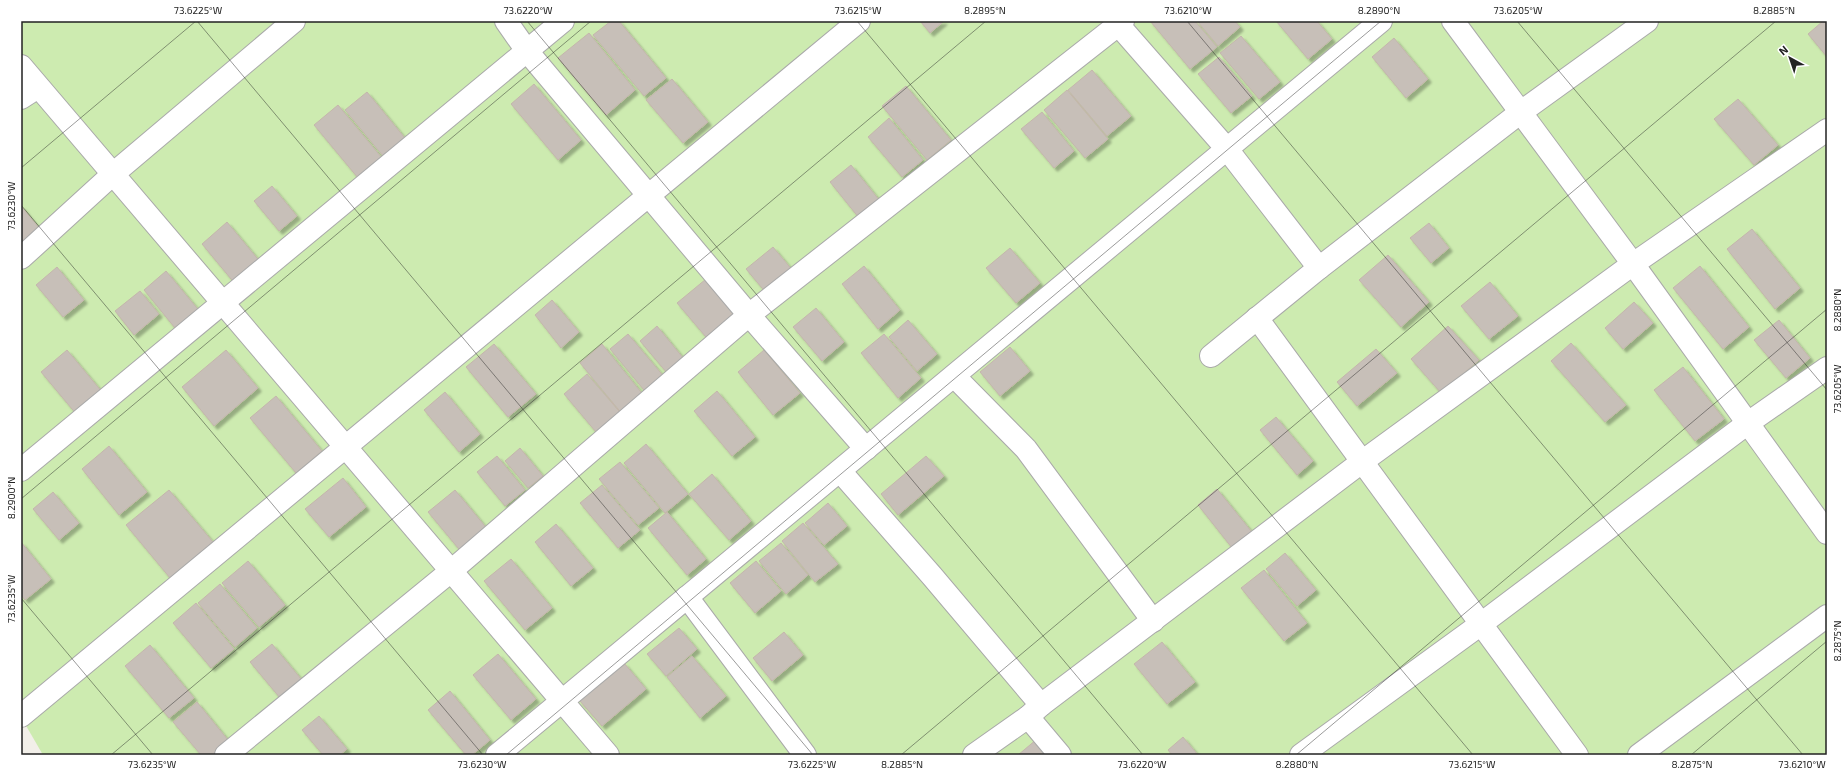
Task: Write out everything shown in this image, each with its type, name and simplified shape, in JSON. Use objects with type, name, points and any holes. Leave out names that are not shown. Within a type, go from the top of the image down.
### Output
[{"type":"street","points":[[21,258],[113,174],[294,21]]},
{"type":"street","points":[[506,21],[527,51],[648,195],[749,315],[866,449]]},
{"type":"street","points":[[21,470],[563,21]]},
{"type":"street","points":[[21,716],[859,21]]},
{"type":"street","points":[[497,755],[1381,21]]},
{"type":"street","points":[[1453,21],[1633,264],[1827,533]]},
{"type":"street","points":[[1211,356],[1319,268],[1521,112],[1647,21]]},
{"type":"street","points":[[226,755],[451,570],[749,315],[1119,22],[1227,149],[1319,268]]},
{"type":"street","points":[[21,66],[30,92],[113,174],[608,755]]},
{"type":"street","points":[[974,755],[1035,711],[1363,461],[1633,264],[1827,130]]},
{"type":"street","points":[[1257,318],[1577,755]]},
{"type":"street","points":[[1301,755],[1481,624],[1748,423],[1827,368]]},
{"type":"street","points":[[954,376],[1026,449],[1152,621]]},
{"type":"street","points":[[840,471],[932,576],[1035,711],[1060,755]]},
{"type":"street","points":[[687,597],[805,755]]},
{"type":"street","points":[[1638,755],[1827,616]]},
{"type":"green space","points":[[21,21],[1827,21],[1827,755],[43,755],[21,717]]},
{"type":"building","points":[[611,21],[619,21],[666,78],[644,96],[593,35]]},
{"type":"building","points":[[920,21],[944,21],[930,33]]},
{"type":"building","points":[[1150,21],[1195,21],[1217,47],[1190,69]]},
{"type":"building","points":[[1197,21],[1235,21],[1240,27],[1218,46]]},
{"type":"building","points":[[1276,21],[1317,21],[1332,39],[1308,59]]},
{"type":"building","points":[[1823,21],[1827,21],[1827,57],[1808,34]]},
{"type":"building","points":[[589,33],[635,90],[606,115],[558,58]]},
{"type":"building","points":[[1241,36],[1280,82],[1259,99],[1220,53]]},
{"type":"building","points":[[1394,38],[1428,79],[1406,98],[1372,57]]},
{"type":"building","points":[[1219,57],[1252,96],[1231,113],[1198,74]]},
{"type":"building","points":[[1092,70],[1131,116],[1107,136],[1068,90]]},
{"type":"building","points":[[672,79],[708,122],[683,143],[646,100]]},
{"type":"building","points":[[534,84],[581,140],[558,160],[511,104]]},
{"type":"building","points":[[906,86],[951,140],[927,160],[882,106]]},
{"type":"building","points":[[1067,90],[1108,139],[1085,158],[1044,110]]},
{"type":"building","points":[[367,92],[405,138],[383,156],[345,110]]},
{"type":"building","points":[[1738,99],[1778,145],[1754,165],[1714,119]]},
{"type":"building","points":[[338,105],[382,158],[358,178],[314,125]]},
{"type":"building","points":[[1042,112],[1074,151],[1054,168],[1021,129]]},
{"type":"building","points":[[889,118],[923,160],[902,177],[868,137]]},
{"type":"building","points":[[851,165],[880,201],[859,218],[830,182]]},
{"type":"building","points":[[272,186],[297,216],[279,231],[254,201]]},
{"type":"building","points":[[21,206],[44,234],[21,253]]},
{"type":"building","points":[[227,222],[262,264],[236,285],[202,244]]},
{"type":"building","points":[[1429,223],[1449,248],[1431,263],[1410,238]]},
{"type":"building","points":[[1752,229],[1800,288],[1775,309],[1727,249]]},
{"type":"building","points":[[773,247],[794,272],[767,294],[746,269]]},
{"type":"building","points":[[1010,248],[1040,283],[1016,303],[986,268]]},
{"type":"building","points":[[1388,255],[1429,302],[1401,327],[1359,280]]},
{"type":"building","points":[[864,266],[900,310],[878,329],[842,284]]},
{"type":"building","points":[[1700,266],[1749,327],[1723,349],[1673,288]]},
{"type":"building","points":[[57,267],[84,300],[63,317],[36,285]]},
{"type":"building","points":[[166,271],[202,314],[179,333],[144,290]]},
{"type":"building","points":[[706,279],[739,319],[711,343],[677,303]]},
{"type":"building","points":[[1490,282],[1518,316],[1489,339],[1461,306]]},
{"type":"building","points":[[140,291],[159,314],[134,335],[115,311]]},
{"type":"building","points":[[552,300],[579,332],[561,348],[535,315]]},
{"type":"building","points":[[1634,302],[1653,323],[1623,349],[1605,328]]},
{"type":"building","points":[[816,308],[844,342],[822,361],[793,327]]},
{"type":"building","points":[[908,320],[937,354],[917,371],[889,337]]},
{"type":"building","points":[[1779,320],[1810,358],[1786,378],[1754,340]]},
{"type":"building","points":[[657,326],[684,359],[667,373],[640,341]]},
{"type":"building","points":[[1448,326],[1479,360],[1441,393],[1411,359]]},
{"type":"building","points":[[628,334],[666,379],[648,395],[610,349]]},
{"type":"building","points":[[884,334],[921,378],[898,398],[861,353]]},
{"type":"building","points":[[1571,343],[1626,405],[1605,422],[1551,361]]},
{"type":"building","points":[[494,344],[536,394],[508,417],[466,367]]},
{"type":"building","points":[[602,344],[645,397],[623,415],[580,363]]},
{"type":"building","points":[[1010,347],[1030,371],[1000,396],[980,372]]},
{"type":"building","points":[[1376,349],[1397,373],[1357,406],[1337,382]]},
{"type":"building","points":[[67,350],[103,393],[77,415],[41,372]]},
{"type":"building","points":[[226,350],[258,388],[214,426],[182,387]]},
{"type":"building","points":[[764,350],[800,393],[773,415],[738,372]]},
{"type":"building","points":[[1683,367],[1724,419],[1695,441],[1654,390]]},
{"type":"building","points":[[587,374],[625,418],[601,438],[564,394]]},
{"type":"building","points":[[717,391],[755,437],[732,456],[694,411]]},
{"type":"building","points":[[445,392],[480,434],[459,452],[424,410]]},
{"type":"building","points":[[276,396],[322,451],[296,473],[250,418]]},
{"type":"building","points":[[1276,417],[1313,461],[1297,475],[1260,430]]},
{"type":"building","points":[[646,444],[688,494],[665,513],[624,463]]},
{"type":"building","points":[[109,446],[147,492],[119,515],[82,469]]},
{"type":"building","points":[[520,448],[543,476],[528,488],[505,461]]},
{"type":"building","points":[[497,456],[525,490],[505,506],[477,472]]},
{"type":"building","points":[[926,456],[944,476],[898,515],[881,494]]},
{"type":"building","points":[[620,462],[659,508],[638,525],[599,479]]},
{"type":"building","points":[[712,474],[751,521],[729,540],[689,494]]},
{"type":"building","points":[[343,478],[366,507],[329,537],[305,509]]},
{"type":"building","points":[[602,485],[640,530],[618,548],[580,503]]},
{"type":"building","points":[[1217,489],[1256,537],[1236,553],[1198,505]]},
{"type":"building","points":[[169,490],[213,542],[170,578],[126,525]]},
{"type":"building","points":[[455,490],[490,532],[463,554],[428,512]]},
{"type":"building","points":[[53,492],[79,523],[59,540],[33,509]]},
{"type":"building","points":[[828,503],[847,526],[824,545],[805,523]]},
{"type":"building","points":[[667,512],[706,559],[687,575],[648,528]]},
{"type":"building","points":[[803,523],[838,564],[815,582],[782,541]]},
{"type":"building","points":[[556,524],[593,568],[571,586],[535,542]]},
{"type":"building","points":[[21,542],[51,579],[25,600],[21,595]]},
{"type":"building","points":[[781,543],[808,575],[786,594],[759,561]]},
{"type":"building","points":[[1285,553],[1316,590],[1297,606],[1266,569]]},
{"type":"building","points":[[511,559],[552,608],[525,630],[484,581]]},
{"type":"building","points":[[248,561],[285,605],[259,627],[222,583]]},
{"type":"building","points":[[756,561],[781,591],[755,613],[730,583]]},
{"type":"building","points":[[1264,570],[1307,623],[1284,641],[1241,588]]},
{"type":"building","points":[[220,584],[257,628],[235,647],[198,603]]},
{"type":"building","points":[[196,603],[234,649],[211,668],[173,623]]},
{"type":"building","points":[[679,628],[697,649],[666,676],[647,654]]},
{"type":"building","points":[[784,632],[803,655],[772,681],[753,658]]},
{"type":"building","points":[[1162,642],[1195,682],[1167,704],[1134,664]]},
{"type":"building","points":[[272,644],[307,686],[285,704],[250,662]]},
{"type":"building","points":[[150,645],[194,698],[169,718],[125,666]]},
{"type":"building","points":[[498,654],[536,699],[511,720],[473,675]]},
{"type":"building","points":[[692,656],[726,696],[700,718],[667,677]]},
{"type":"building","points":[[624,663],[646,689],[602,726],[579,700]]},
{"type":"building","points":[[450,691],[490,740],[472,755],[466,755],[428,710]]},
{"type":"building","points":[[197,702],[233,746],[222,755],[201,755],[173,722]]},
{"type":"building","points":[[319,716],[347,749],[340,755],[323,755],[302,730]]},
{"type":"building","points":[[1183,737],[1198,755],[1172,755],[1168,750]]},
{"type":"building","points":[[1037,739],[1051,755],[1018,755]]}]
